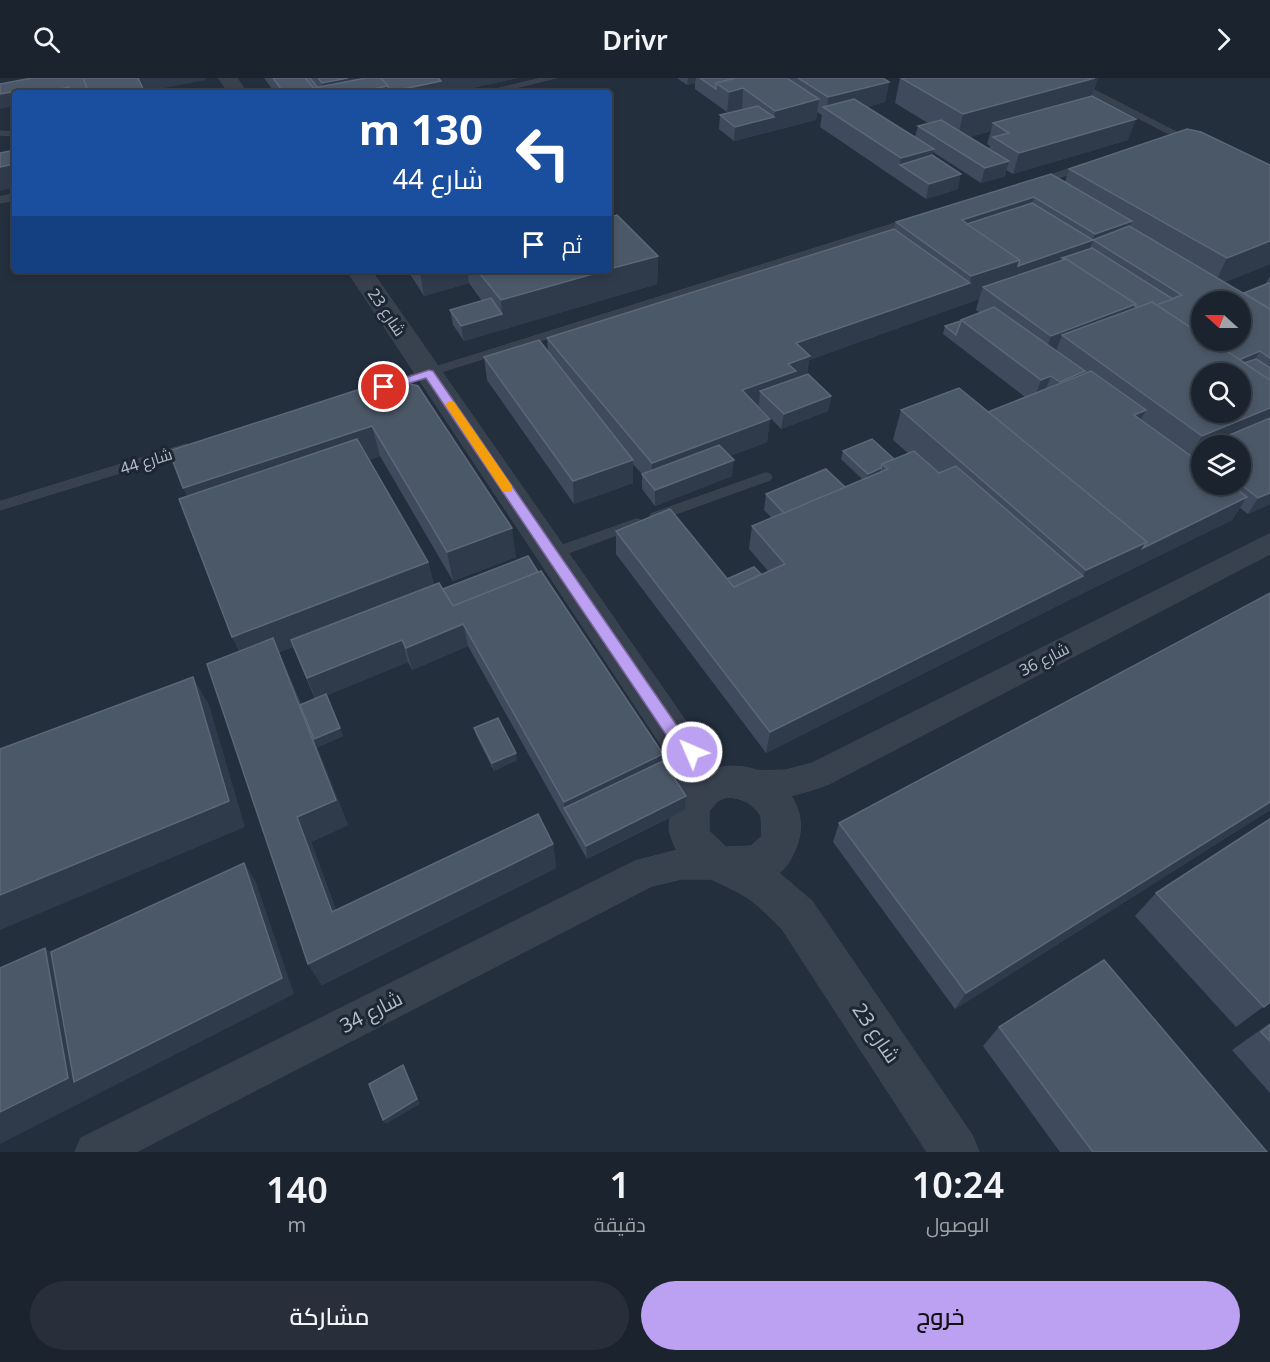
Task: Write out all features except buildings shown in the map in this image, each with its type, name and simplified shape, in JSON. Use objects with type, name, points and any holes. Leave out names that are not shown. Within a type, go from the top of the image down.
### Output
[{"type":"street","name":"شارع 23","points":[[361,273],[679,741],[690,769],[690,815]]},
{"type":"street","name":"شارع 36","points":[[745,783],[786,783],[818,775],[1270,543]]},
{"type":"street","name":"شارع 23","points":[[679,741],[745,783]]},
{"type":"street","name":"شارع 36","points":[[782,836],[790,813],[818,775]]},
{"type":"street","points":[[745,783],[765,792],[775,803],[781,815],[782,836],[770,856],[754,865],[727,866],[704,856],[693,844],[690,815],[701,791],[712,785],[745,783]]},
{"type":"street","name":"شارع 34","points":[[647,872],[690,815]]},
{"type":"street","name":"شارع 23","points":[[782,836],[797,915]]},
{"type":"street","name":"شارع 34","points":[[96,1152],[647,872],[682,864],[727,866]]},
{"type":"street","name":"شارع 23","points":[[727,866],[767,888],[797,915],[956,1152]]},
{"type":"lane","points":[[498,90],[552,78]]},
{"type":"lane","points":[[1065,78],[1201,147]]},
{"type":"lane","points":[[1170,140],[1181,137]]},
{"type":"lane","points":[[1033,183],[1090,165]]},
{"type":"lane","points":[[373,391],[919,219]]},
{"type":"lane","name":"شارع 44","points":[[0,506],[203,443]]},
{"type":"lane","points":[[552,554],[766,477]]},
{"type":"slow traffic","points":[[450,404],[507,489]]},
{"type":"route","points":[[384,387],[429,373],[679,741],[692,752]]}]
